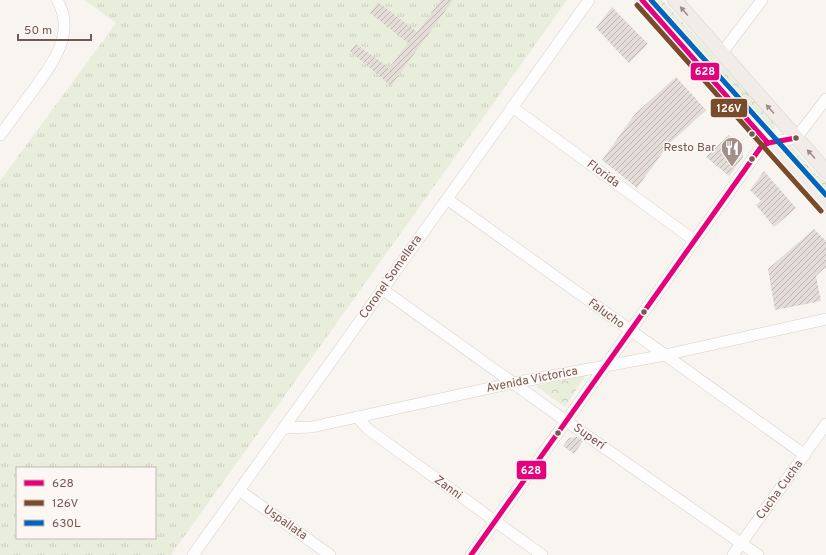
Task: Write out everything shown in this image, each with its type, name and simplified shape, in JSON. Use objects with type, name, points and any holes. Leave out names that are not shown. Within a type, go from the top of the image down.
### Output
[{"type":"main road","points":[[642,0],[768,143],[826,206]]},
{"type":"main road","points":[[675,0],[721,54],[826,171]]},
{"type":"street","points":[[0,135],[52,65],[60,49],[64,36],[64,22],[61,7],[56,0]]},
{"type":"street","name":"Coronel Somellera","points":[[193,555],[589,0]]},
{"type":"street","points":[[721,54],[762,0]]},
{"type":"street","points":[[471,555],[761,147],[768,143],[796,138],[826,100]]},
{"type":"street","name":"Florida","points":[[512,107],[695,241]]},
{"type":"street","name":"Falucho","points":[[447,199],[630,332],[665,355],[805,455]]},
{"type":"street","name":"Superí","points":[[382,289],[566,421],[758,555]]},
{"type":"street","name":"Avenida Victorica","points":[[285,428],[312,427],[513,383],[665,355],[826,319]]},
{"type":"street","name":"Zanni","points":[[357,417],[369,430],[542,555]]},
{"type":"street","name":"Cucha Cucha","points":[[733,555],[826,424]]},
{"type":"street","name":"Uspallata","points":[[240,491],[330,555]]},
{"type":"green space","points":[[84,0],[567,0],[171,555],[0,555],[0,181],[116,23]]},
{"type":"green space","points":[[646,0],[662,0],[775,123],[774,131],[766,131]]},
{"type":"green space","points":[[787,143],[791,145],[816,175],[826,181],[826,197],[781,146]]},
{"type":"green space","points":[[586,375],[565,407],[536,386]]},
{"type":"building","points":[[441,0],[453,0],[391,86],[350,51],[356,44],[389,68],[408,43],[370,13],[378,2],[417,32]]},
{"type":"building","points":[[612,7],[648,44],[629,63],[596,28]]},
{"type":"building","points":[[676,77],[706,110],[668,145],[637,188],[602,160],[635,114]]},
{"type":"building","points":[[729,135],[743,147],[743,157],[729,176],[706,157]]},
{"type":"building","points":[[764,171],[796,208],[774,227],[756,205],[761,201],[750,190]]},
{"type":"building","points":[[814,229],[826,241],[826,267],[816,276],[821,301],[775,310],[768,269]]},
{"type":"building","points":[[577,437],[583,441],[574,454],[563,446],[569,438]]},
{"type":"transit line","name":"628","points":[[642,0],[768,143]]},
{"type":"transit line","name":"630L","points":[[651,0],[826,195]]},
{"type":"transit line","name":"126V","points":[[637,5],[821,211]]},
{"type":"transit line","name":"628","points":[[471,555],[761,147],[768,143],[796,138]]},
{"type":"place","name":"Resto Bar","points":[[732,168]]}]
